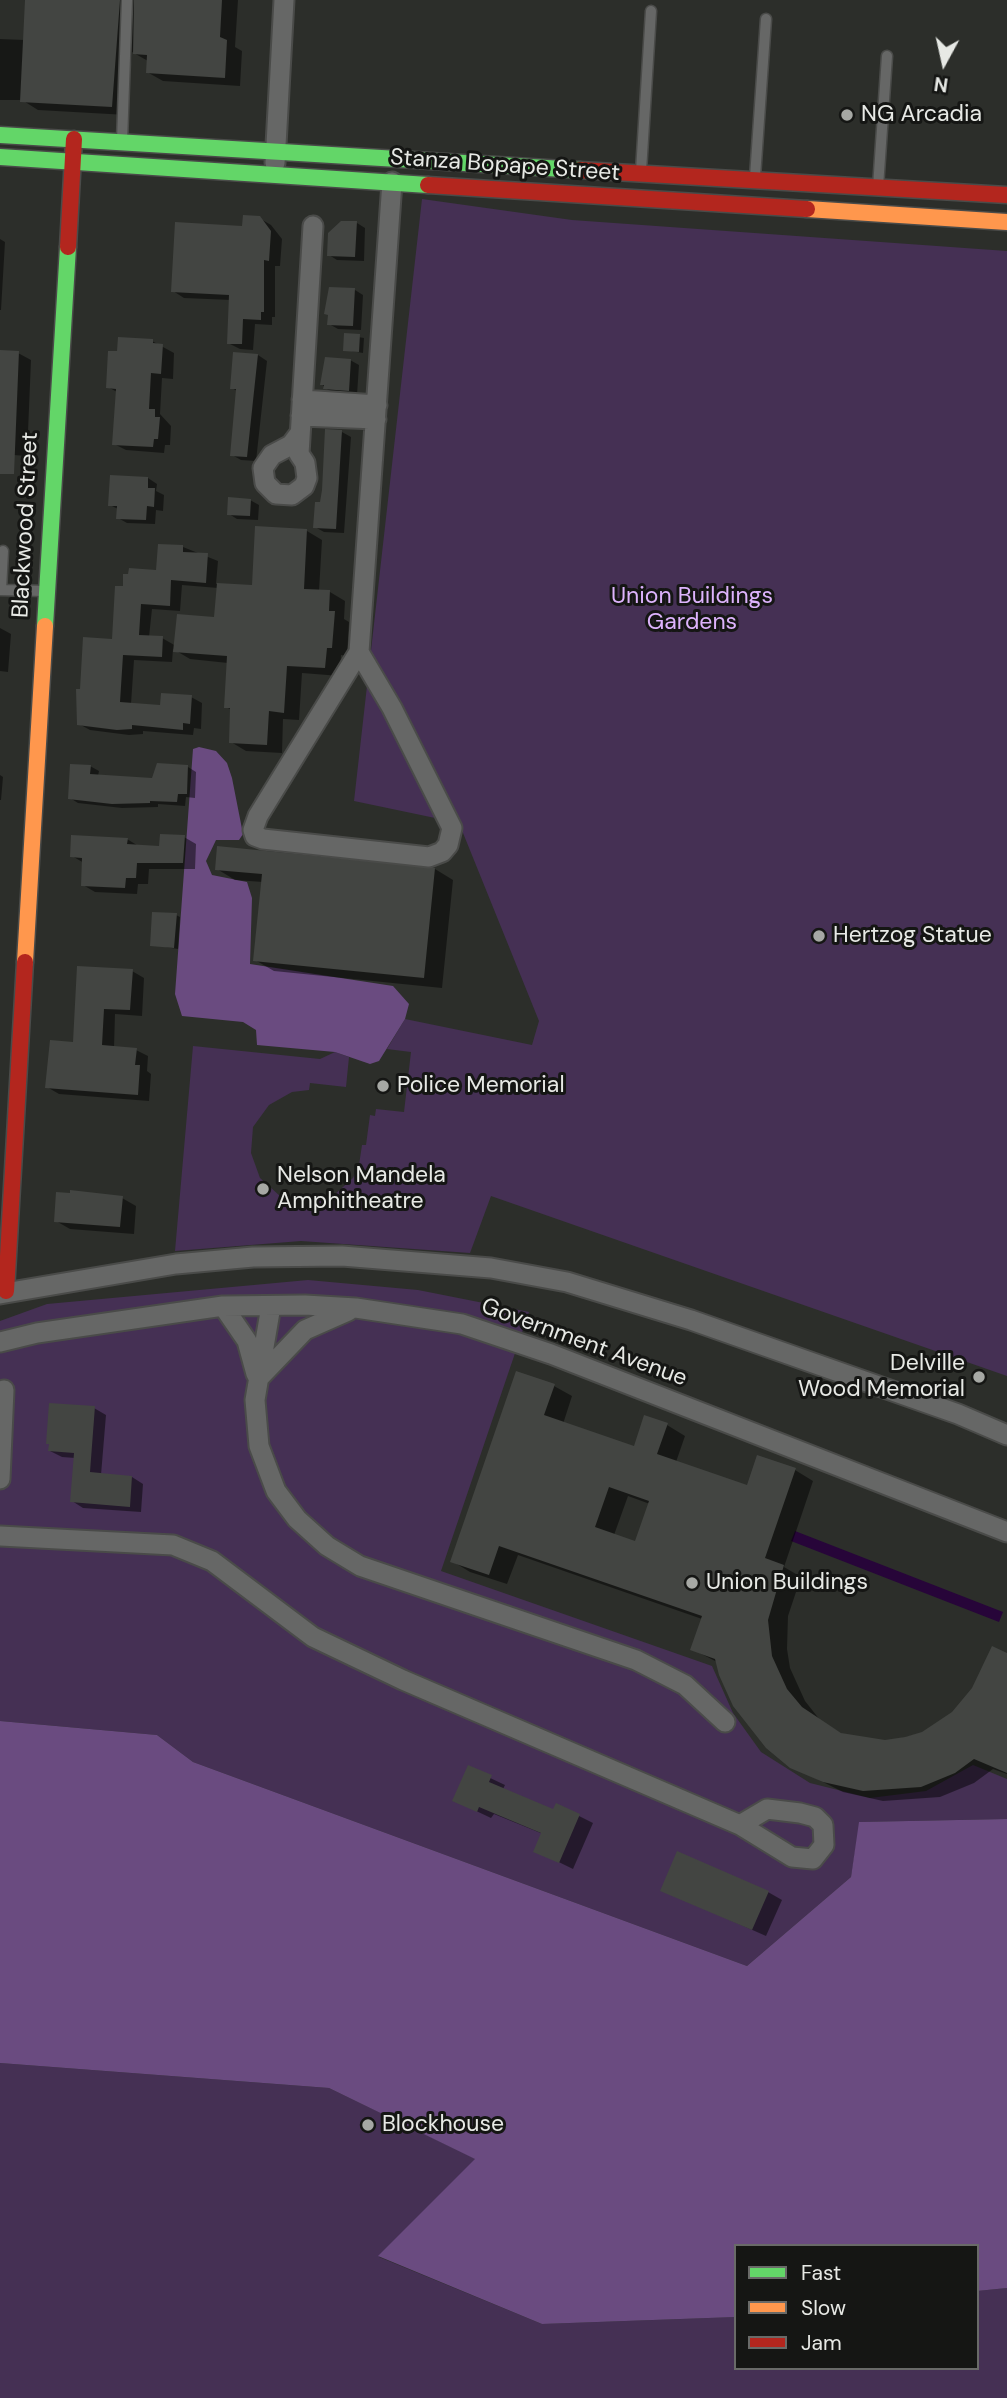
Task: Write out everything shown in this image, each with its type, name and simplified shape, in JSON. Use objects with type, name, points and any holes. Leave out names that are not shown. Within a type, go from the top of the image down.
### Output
[{"type":"main road","name":"Stanza Bopape Street","points":[[0,135],[1007,195]]},
{"type":"main road","name":"Blackwood Street","points":[[3,1293],[74,139]]},
{"type":"main road","points":[[319,154],[363,163],[380,171],[392,182],[415,173],[460,164]]},
{"type":"main road","name":"Stanza Bopape Street","points":[[0,158],[1007,222]]},
{"type":"street","points":[[274,174],[284,0]]},
{"type":"street","points":[[359,652],[392,708],[452,828],[449,845],[442,852],[429,857],[263,839],[255,836],[254,824],[359,652],[392,182]]},
{"type":"street","points":[[313,226],[301,416],[376,412]]},
{"type":"street","name":"Government Avenue","points":[[3,1293],[176,1264],[253,1257],[342,1256],[491,1268],[567,1282],[691,1320],[958,1414],[1007,1435]]},
{"type":"street","points":[[223,1306],[247,1341],[258,1380]]},
{"type":"street","name":"Government Avenue","points":[[0,1342],[37,1333],[223,1306],[356,1308],[462,1324],[498,1335],[895,1486],[1007,1532]]},
{"type":"street","points":[[271,1306],[255,1400],[259,1446],[275,1491],[297,1519],[327,1546],[360,1566],[636,1660],[685,1685],[725,1722]]},
{"type":"street","points":[[258,1380],[305,1330],[356,1308]]},
{"type":"street","points":[[0,1479],[4,1390]]},
{"type":"street","points":[[0,1536],[173,1545],[212,1561],[313,1637],[403,1680],[740,1825]]},
{"type":"lane","points":[[122,142],[127,0]]},
{"type":"lane","points":[[641,175],[650,11]]},
{"type":"lane","points":[[754,181],[766,19]]},
{"type":"lane","points":[[878,187],[887,56]]},
{"type":"lane","points":[[3,551],[1,590],[47,591]]},
{"type":"green space","name":"Union Buildings Gardens","points":[[422,199],[572,220],[1007,251],[1007,1376],[491,1196],[470,1253],[301,1241],[175,1251],[193,1046],[320,1059],[335,1052],[349,1057],[346,1087],[310,1083],[309,1090],[292,1092],[269,1105],[253,1127],[251,1153],[260,1178],[280,1196],[307,1202],[333,1196],[353,1178],[359,1165],[362,1145],[366,1145],[370,1115],[375,1116],[376,1109],[404,1112],[411,1052],[387,1049],[405,1019],[532,1045],[539,1021],[459,823],[354,801]]},
{"type":"green space","points":[[308,1280],[418,1290],[529,1312],[441,1571],[712,1666],[733,1713],[761,1752],[810,1783],[870,1798],[926,1791],[973,1765],[1007,1779],[1007,1819],[860,1822],[851,1877],[747,1966],[193,1762],[157,1735],[0,1721],[0,1321],[47,1304]]},
{"type":"green space","points":[[0,2063],[329,2088],[476,2159],[379,2257],[542,2324],[734,2317],[734,2370],[979,2370],[979,2291],[1007,2288],[1007,2398],[0,2398]]},
{"type":"shaded area","points":[[199,747],[216,751],[227,763],[232,778],[243,834],[239,840],[216,840],[206,861],[212,875],[247,882],[252,898],[250,964],[393,986],[409,1004],[405,1019],[379,1061],[370,1064],[335,1052],[257,1045],[256,1030],[243,1022],[182,1016],[175,994],[193,749]]},
{"type":"shaded area","points":[[795,1531],[1003,1612],[999,1622],[791,1541]]},
{"type":"shaded area","points":[[0,1721],[157,1735],[193,1762],[747,1966],[851,1877],[859,1822],[1007,1819],[1007,2288],[979,2291],[979,2244],[734,2244],[734,2317],[542,2324],[378,2256],[475,2159],[329,2088],[0,2063]]},
{"type":"building","points":[[25,0],[120,0],[112,107],[20,102]]},
{"type":"building","points":[[134,0],[222,0],[220,37],[227,40],[225,78],[146,73],[147,55],[133,54]]},
{"type":"building","points":[[243,215],[260,216],[271,231],[269,261],[264,260],[264,312],[261,312],[261,320],[243,319],[242,344],[227,344],[229,295],[171,292],[175,222],[242,226]]},
{"type":"building","points":[[341,221],[357,221],[355,257],[327,256],[328,233]]},
{"type":"building","points":[[329,287],[355,288],[353,326],[327,325],[328,315],[324,314]]},
{"type":"building","points":[[344,333],[360,334],[359,352],[343,351]]},
{"type":"building","points":[[118,337],[153,339],[153,343],[163,344],[161,374],[151,373],[149,409],[155,409],[155,417],[160,417],[158,439],[154,439],[153,447],[112,445],[116,389],[106,388],[108,351],[117,351]]},
{"type":"building","points":[[0,350],[19,351],[14,474],[0,474]]},
{"type":"building","points":[[233,352],[258,354],[247,457],[230,456],[236,389],[230,389]]},
{"type":"building","points":[[325,357],[351,359],[349,391],[323,389],[324,385],[320,385]]},
{"type":"building","points":[[325,429],[342,430],[336,529],[313,528],[315,502],[320,502],[322,490]]},
{"type":"building","points":[[110,475],[148,477],[148,488],[155,488],[154,507],[147,506],[146,520],[116,519],[117,506],[108,506]]},
{"type":"building","points":[[228,497],[251,499],[250,516],[227,515]]},
{"type":"building","points":[[255,526],[307,529],[304,589],[330,590],[329,611],[335,611],[332,648],[327,648],[325,668],[287,666],[284,713],[269,711],[267,745],[229,743],[230,708],[224,708],[227,656],[173,652],[177,614],[214,617],[217,583],[252,585]]},
{"type":"building","points":[[158,544],[183,545],[183,552],[208,553],[206,583],[171,580],[170,606],[141,604],[139,635],[163,636],[162,657],[123,655],[120,702],[160,705],[161,693],[192,695],[190,724],[183,723],[183,730],[132,725],[132,729],[117,730],[77,725],[76,689],[80,689],[83,637],[112,639],[115,586],[123,586],[123,574],[128,574],[129,568],[156,570]]},
{"type":"building","points":[[157,763],[188,765],[187,794],[178,794],[177,802],[112,804],[68,799],[70,764],[91,765],[90,774],[152,778]]},
{"type":"building","points":[[160,834],[185,835],[183,863],[137,863],[136,878],[126,878],[125,888],[81,886],[82,858],[70,857],[71,835],[128,838],[127,844],[159,846]]},
{"type":"building","points":[[217,846],[435,868],[424,978],[253,961],[262,874],[215,870]]},
{"type":"building","points":[[152,912],[177,913],[174,948],[150,946]]},
{"type":"building","points":[[77,966],[133,969],[130,1010],[104,1009],[102,1045],[137,1048],[135,1065],[140,1065],[138,1095],[45,1088],[50,1040],[73,1042]]},
{"type":"building","points":[[70,1190],[123,1196],[120,1227],[54,1222],[56,1192],[70,1193]]},
{"type":"building","name":"Union Buildings","points":[[516,1371],[555,1384],[544,1415],[634,1446],[644,1415],[668,1423],[657,1454],[747,1485],[757,1455],[796,1468],[765,1558],[784,1565],[768,1620],[772,1656],[787,1689],[802,1707],[841,1733],[885,1740],[905,1737],[922,1732],[952,1712],[972,1688],[992,1646],[1007,1653],[1007,1773],[974,1759],[955,1773],[921,1787],[863,1791],[823,1782],[790,1768],[766,1748],[733,1706],[715,1659],[690,1650],[702,1616],[499,1546],[489,1575],[450,1562]],"holes":[[[609,1487],[649,1501],[635,1541],[595,1527]]]},
{"type":"building","points":[[49,1403],[95,1406],[90,1472],[132,1476],[130,1507],[70,1502],[74,1453],[48,1451],[49,1444],[46,1444]]},
{"type":"building","points":[[468,1765],[492,1775],[489,1782],[553,1809],[556,1803],[580,1814],[559,1863],[533,1852],[541,1833],[479,1807],[477,1812],[452,1801]]},
{"type":"building","points":[[677,1851],[769,1891],[752,1930],[660,1891]]},
{"type":"traffic: fast","points":[[0,135],[580,170]]},
{"type":"traffic: fast","points":[[0,157],[428,185]]},
{"type":"traffic: fast","points":[[45,626],[68,247]]},
{"type":"traffic: slow","points":[[807,209],[1007,222]]},
{"type":"traffic: slow","points":[[25,962],[45,626]]},
{"type":"traffic: jam","points":[[68,247],[74,139]]},
{"type":"traffic: jam","points":[[580,170],[1007,195]]},
{"type":"traffic: jam","points":[[428,185],[807,209]]},
{"type":"traffic: jam","points":[[6,1291],[25,962]]},
{"type":"place","name":"NG Arcadia","points":[[847,115]]},
{"type":"place","name":"Hertzog Statue","points":[[819,936]]},
{"type":"place","name":"Police Memorial","points":[[383,1086]]},
{"type":"place","name":"Nelson Mandela Amphitheatre","points":[[263,1189]]},
{"type":"place","name":"Delville Wood Memorial","points":[[979,1377]]},
{"type":"place","name":"Union Buildings","points":[[692,1583]]},
{"type":"place","name":"Blockhouse","points":[[368,2125]]}]
